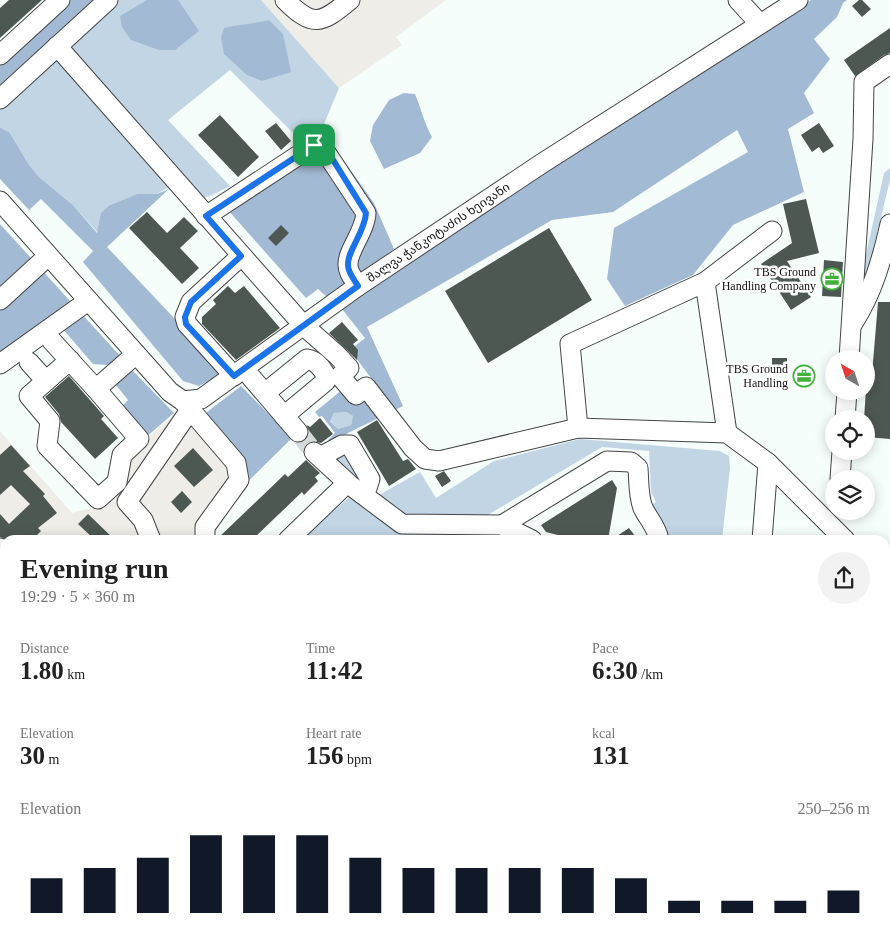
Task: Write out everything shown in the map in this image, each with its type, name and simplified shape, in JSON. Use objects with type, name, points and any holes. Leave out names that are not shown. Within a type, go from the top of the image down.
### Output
[{"type":"street","points":[[0,55],[60,0]]},
{"type":"street","points":[[0,99],[108,0]]},
{"type":"street","points":[[286,0],[301,16],[322,19],[350,0]]},
{"type":"street","points":[[738,0],[760,24]]},
{"type":"street","name":"შალვა ჭანკოტაძის ხეივანი","points":[[186,406],[202,399],[358,286],[541,164],[798,0]]},
{"type":"street","points":[[57,46],[304,326],[338,355],[349,368],[340,376],[356,395],[366,387],[413,448],[425,460],[439,461],[578,428],[727,433],[768,463],[837,535]]},
{"type":"street","points":[[850,350],[863,139],[864,82],[890,64]]},
{"type":"street","points":[[206,216],[314,145],[323,148],[366,213],[366,224],[347,263],[349,272],[358,286]]},
{"type":"street","points":[[0,201],[88,301],[170,392],[186,406],[236,463],[239,480],[205,527],[205,535]]},
{"type":"street","points":[[852,325],[867,301],[887,251],[890,224]]},
{"type":"street","points":[[578,428],[570,344],[705,282],[772,231]]},
{"type":"street","points":[[0,300],[48,256]]},
{"type":"street","points":[[241,256],[191,302],[185,317],[186,324],[265,393],[298,432]]},
{"type":"street","points":[[705,282],[727,433]]},
{"type":"street","points":[[0,364],[88,301]]},
{"type":"street","points":[[51,340],[70,360],[96,388],[139,438],[122,455],[117,482],[98,499],[47,446],[50,421],[29,396],[70,360]]},
{"type":"street","points":[[96,388],[136,354]]},
{"type":"street","points":[[265,393],[307,359],[315,361],[326,375],[326,381],[284,416]]},
{"type":"street","points":[[28,362],[46,381]]},
{"type":"street","points":[[149,535],[143,520],[127,502],[186,406]]},
{"type":"street","points":[[362,494],[367,488],[370,479],[350,445],[342,445],[317,454],[362,494],[402,524],[496,530],[514,535]]},
{"type":"street","points":[[496,530],[607,461],[631,462],[638,468],[640,499],[644,509],[658,529],[659,535]]},
{"type":"street","points":[[762,535],[768,463]]},
{"type":"street","points":[[293,535],[342,490]]},
{"type":"street","points":[[838,520],[839,535]]},
{"type":"shaded area","points":[[63,0],[99,0],[0,90],[0,58]]},
{"type":"shaded area","points":[[119,0],[261,0],[339,88],[322,129],[305,145],[230,70],[168,120],[230,186],[199,199],[185,198],[167,188],[157,194],[137,194],[110,205],[98,233],[73,205],[39,177],[29,165],[10,133],[0,127],[0,106]]},
{"type":"shaded area","points":[[147,0],[178,0],[199,31],[175,50],[159,50],[131,40],[122,27],[120,16]]},
{"type":"shaded area","points":[[261,0],[446,0],[396,37],[402,45],[339,88]]},
{"type":"shaded area","points":[[811,0],[847,0],[843,3],[837,17],[814,39],[830,59],[804,93],[814,113],[788,129],[804,192],[733,225],[693,275],[625,306],[607,279],[614,228],[748,152],[737,130],[613,212],[552,220],[367,327],[403,406],[348,433],[331,445],[328,440],[335,433],[322,416],[319,417],[315,412],[343,389],[377,386],[350,350],[365,338],[342,309],[448,235]],"holes":[[[346,412],[353,416],[351,425],[338,429],[330,421],[334,413]]]},
{"type":"shaded area","points":[[269,20],[283,34],[291,72],[262,81],[247,75],[224,54],[221,38],[224,28]]},
{"type":"shaded area","points":[[404,93],[415,94],[432,137],[420,153],[384,169],[370,141],[373,125],[389,100]]},
{"type":"shaded area","points":[[0,127],[10,133],[29,165],[39,177],[73,205],[97,233],[101,213],[110,205],[137,194],[157,194],[169,189],[107,247],[225,372],[199,386],[183,381],[83,262],[93,251],[41,199],[29,210],[0,179]]},
{"type":"shaded area","points":[[330,141],[374,203],[394,249],[328,298],[318,289],[306,298],[227,209]]},
{"type":"shaded area","points":[[890,168],[890,180],[861,300],[856,300],[884,173]]},
{"type":"shaded area","points":[[0,224],[121,357],[108,365],[93,364],[62,328],[0,357]]},
{"type":"shaded area","points":[[130,368],[174,413],[145,438],[119,409],[128,400],[116,385],[120,377]]},
{"type":"shaded area","points":[[241,386],[292,438],[227,502],[243,471],[231,442],[208,418],[207,412]]},
{"type":"shaded area","points":[[180,410],[233,464],[231,482],[196,527],[195,535],[0,535],[0,431],[72,513],[94,507],[118,484],[126,455]]},
{"type":"shaded area","points":[[346,412],[353,416],[351,425],[338,429],[330,420],[334,413]]},
{"type":"shaded area","points":[[580,439],[720,451],[729,456],[730,468],[723,535],[661,535],[649,506],[656,502],[651,492],[649,451],[602,447],[486,516],[409,517],[379,495],[420,472],[436,498],[494,461]]},
{"type":"shaded area","points":[[347,453],[362,484],[334,459]]},
{"type":"shaded area","points":[[353,494],[400,530],[468,533],[469,535],[306,535]]},
{"type":"building","points":[[9,0],[42,0],[0,38],[0,8]]},
{"type":"building","points":[[859,0],[862,0],[871,9],[862,17],[852,6]]},
{"type":"building","points":[[890,28],[890,53],[884,55],[855,76],[844,60]]},
{"type":"building","points":[[220,115],[259,157],[238,177],[198,135]]},
{"type":"building","points":[[276,123],[291,141],[281,150],[265,131]]},
{"type":"building","points":[[819,123],[834,146],[823,153],[819,147],[812,152],[801,135]]},
{"type":"building","points":[[806,199],[819,253],[787,261],[811,297],[791,310],[761,264],[792,243],[783,204]]},
{"type":"building","points":[[147,212],[167,233],[184,217],[198,231],[180,248],[199,268],[182,284],[129,228]]},
{"type":"building","points":[[281,225],[289,233],[276,246],[268,238]]},
{"type":"building","points":[[549,228],[592,300],[488,363],[445,291]]},
{"type":"building","name":"TBS Ground Handling Company","points":[[824,260],[843,262],[841,297],[822,296]]},
{"type":"building","points":[[228,286],[235,293],[244,286],[280,328],[236,360],[202,324],[202,317],[216,304],[213,300]]},
{"type":"building","points":[[878,302],[890,302],[890,439],[875,438],[875,410],[865,410],[865,400],[875,400],[874,350]]},
{"type":"building","points":[[342,322],[358,340],[353,344],[358,350],[357,360],[329,333]]},
{"type":"building","points":[[772,358],[787,358],[787,375],[772,375]]},
{"type":"building","points":[[69,376],[104,416],[101,419],[118,438],[95,459],[61,422],[59,414],[45,397]]},
{"type":"building","points":[[320,418],[333,434],[321,443],[310,441],[303,450],[298,443],[305,441],[308,436],[307,425],[310,427]]},
{"type":"building","points":[[377,420],[403,461],[408,459],[416,469],[389,486],[357,432]]},
{"type":"building","points":[[11,445],[30,466],[23,471],[45,494],[43,496],[57,513],[38,528],[41,531],[37,535],[0,535],[0,514],[9,524],[30,504],[11,485],[0,495],[0,455]]},
{"type":"building","points":[[193,448],[213,470],[194,487],[174,466]]},
{"type":"building","points":[[306,460],[320,473],[315,477],[318,481],[304,495],[302,492],[257,535],[221,535],[285,474],[288,477]]},
{"type":"building","points":[[444,471],[451,481],[442,487],[435,476]]},
{"type":"building","points":[[612,480],[617,488],[609,535],[558,535],[546,532],[541,525]]},
{"type":"building","points":[[182,491],[192,502],[181,513],[171,502]]},
{"type":"building","points":[[88,514],[110,535],[90,535],[78,524]]},
{"type":"building","points":[[629,528],[634,535],[618,535]]},
{"type":"tunnel","points":[[298,432],[314,452]]},
{"type":"place","name":"TBS Ground Handling Company","points":[[832,279]]},
{"type":"place","name":"TBS Ground Handling","points":[[804,376]]},
{"type":"route","points":[[314,145],[323,148],[330,155],[366,213],[366,224],[347,263],[349,272],[358,286],[234,376],[186,324],[187,308],[191,302],[241,256],[206,216],[314,145]]}]
